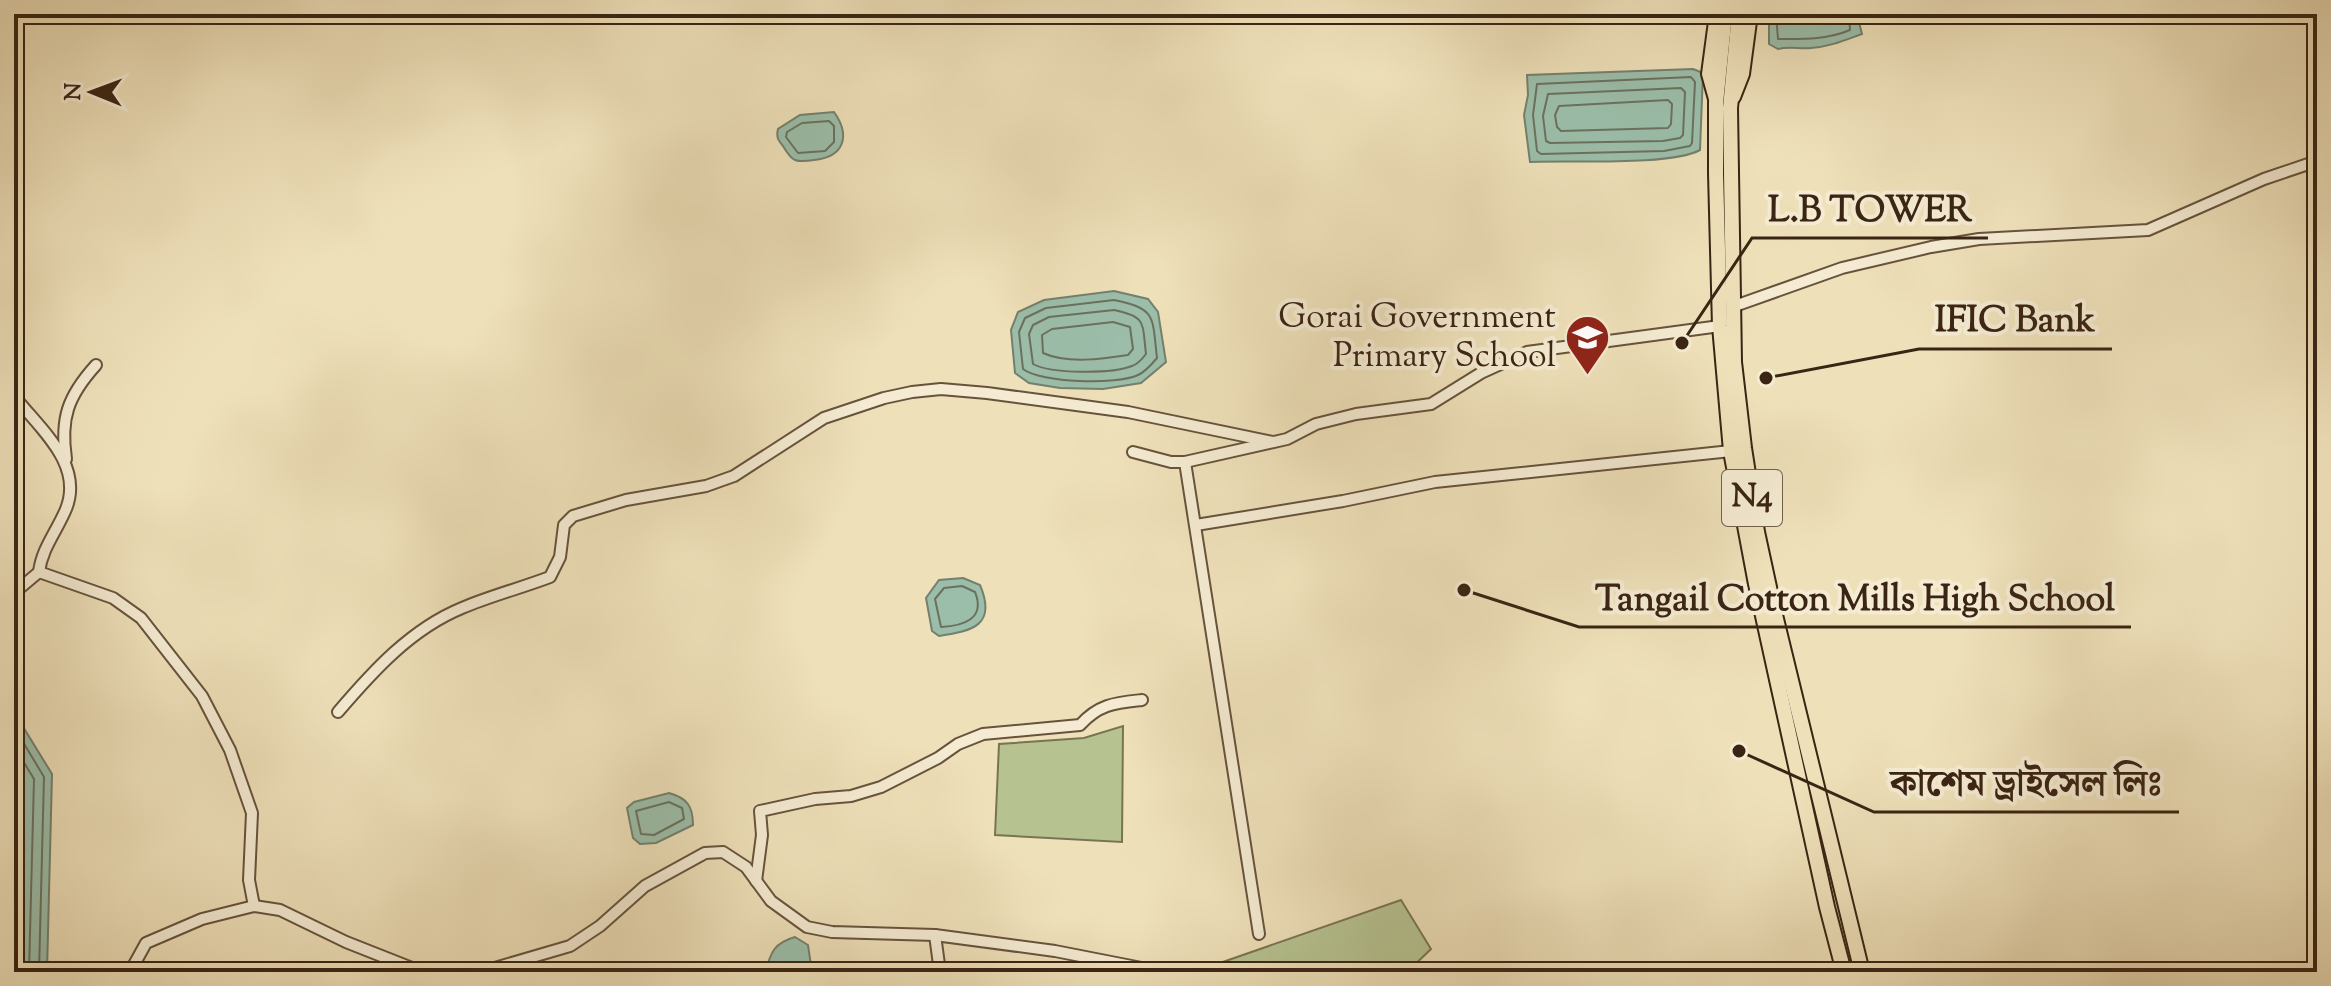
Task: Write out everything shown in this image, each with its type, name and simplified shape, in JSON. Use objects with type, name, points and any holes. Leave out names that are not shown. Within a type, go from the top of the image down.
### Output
[{"type":"highway","name":"N4","points":[[1725,14],[1720,326],[1731,451],[1756,584],[1844,972]]},
{"type":"highway","name":"N4","points":[[1739,14],[1723,105],[1734,362],[1757,532],[1862,972]]},
{"type":"highway","points":[[1813,843],[1829,839]]},
{"type":"main road","points":[[1716,14],[1708,74],[1723,105]]},
{"type":"main road","points":[[1723,105],[1743,74],[1751,14]]},
{"type":"street","points":[[1732,307],[1842,268],[1931,247],[1979,239],[2148,230],[2264,179],[2317,161]]},
{"type":"street","points":[[1133,452],[1171,462],[1185,462],[1287,439],[1316,424],[1356,414],[1431,404],[1481,373],[1527,352],[1720,326]]},
{"type":"street","points":[[14,593],[39,572],[41,555],[67,507],[70,489],[63,425],[78,384],[96,365]]},
{"type":"street","points":[[338,712],[369,676],[413,636],[460,608],[550,577],[560,557],[564,525],[573,516],[626,500],[706,486],[734,476],[824,418],[884,398],[941,389],[987,393],[1128,412],[1273,442]]},
{"type":"street","points":[[15,397],[66,461]]},
{"type":"street","points":[[1196,525],[1343,501],[1435,482],[1731,451]]},
{"type":"street","points":[[1185,462],[1259,934]]},
{"type":"street","points":[[39,572],[113,598],[141,618],[202,696],[230,750],[252,813],[249,880],[254,906]]},
{"type":"street","points":[[756,881],[762,835],[760,811],[815,799],[851,796],[881,787],[938,758],[958,744],[983,734],[1080,725],[1107,704],[1142,700]]},
{"type":"street","points":[[481,972],[570,946],[600,926],[645,886],[705,853],[723,852],[746,867],[771,901],[807,927],[832,932],[935,935],[1055,951],[1152,970]]},
{"type":"street","points":[[130,972],[146,943],[202,919],[254,906],[280,910],[346,942],[422,972]]},
{"type":"street","points":[[935,935],[940,972]]},
{"type":"shaded area","points":[[1123,726],[1122,842],[995,835],[999,744],[1084,738]]},
{"type":"shaded area","points":[[1401,900],[1431,949],[1407,972],[1194,972]]},
{"type":"water","points":[[1769,14],[1857,14],[1862,34],[1824,46],[1778,49],[1769,44]]},
{"type":"water","points":[[1693,69],[1703,73],[1700,150],[1686,155],[1644,160],[1530,162],[1524,115],[1528,95],[1527,75]]},
{"type":"water","points":[[834,112],[843,137],[838,150],[814,160],[791,158],[779,140],[778,129],[800,115]]},
{"type":"water","points":[[1114,291],[1148,299],[1158,312],[1166,362],[1141,383],[1103,389],[1060,388],[1029,383],[1015,373],[1011,330],[1018,312],[1044,300]]},
{"type":"water","points":[[963,578],[980,585],[985,598],[983,617],[979,624],[962,632],[939,636],[932,631],[926,598],[939,580]]},
{"type":"water","points":[[14,712],[52,774],[47,972],[14,972]]},
{"type":"water","points":[[669,793],[688,804],[693,825],[656,843],[640,844],[633,838],[627,808],[634,802]]},
{"type":"water","points":[[795,937],[808,945],[812,972],[765,972],[774,949]]},
{"type":"place","name":"L.B TOWER","points":[[1682,343]]},
{"type":"place","name":"Gorai Government Primary School","points":[[1587,377]]},
{"type":"place","name":"IFIC Bank","points":[[1766,378]]},
{"type":"place","name":"Tangail Cotton Mills High School","points":[[1464,590]]},
{"type":"place","name":"কাশেম ড্রাইসেল লিঃ","points":[[1739,751]]}]
